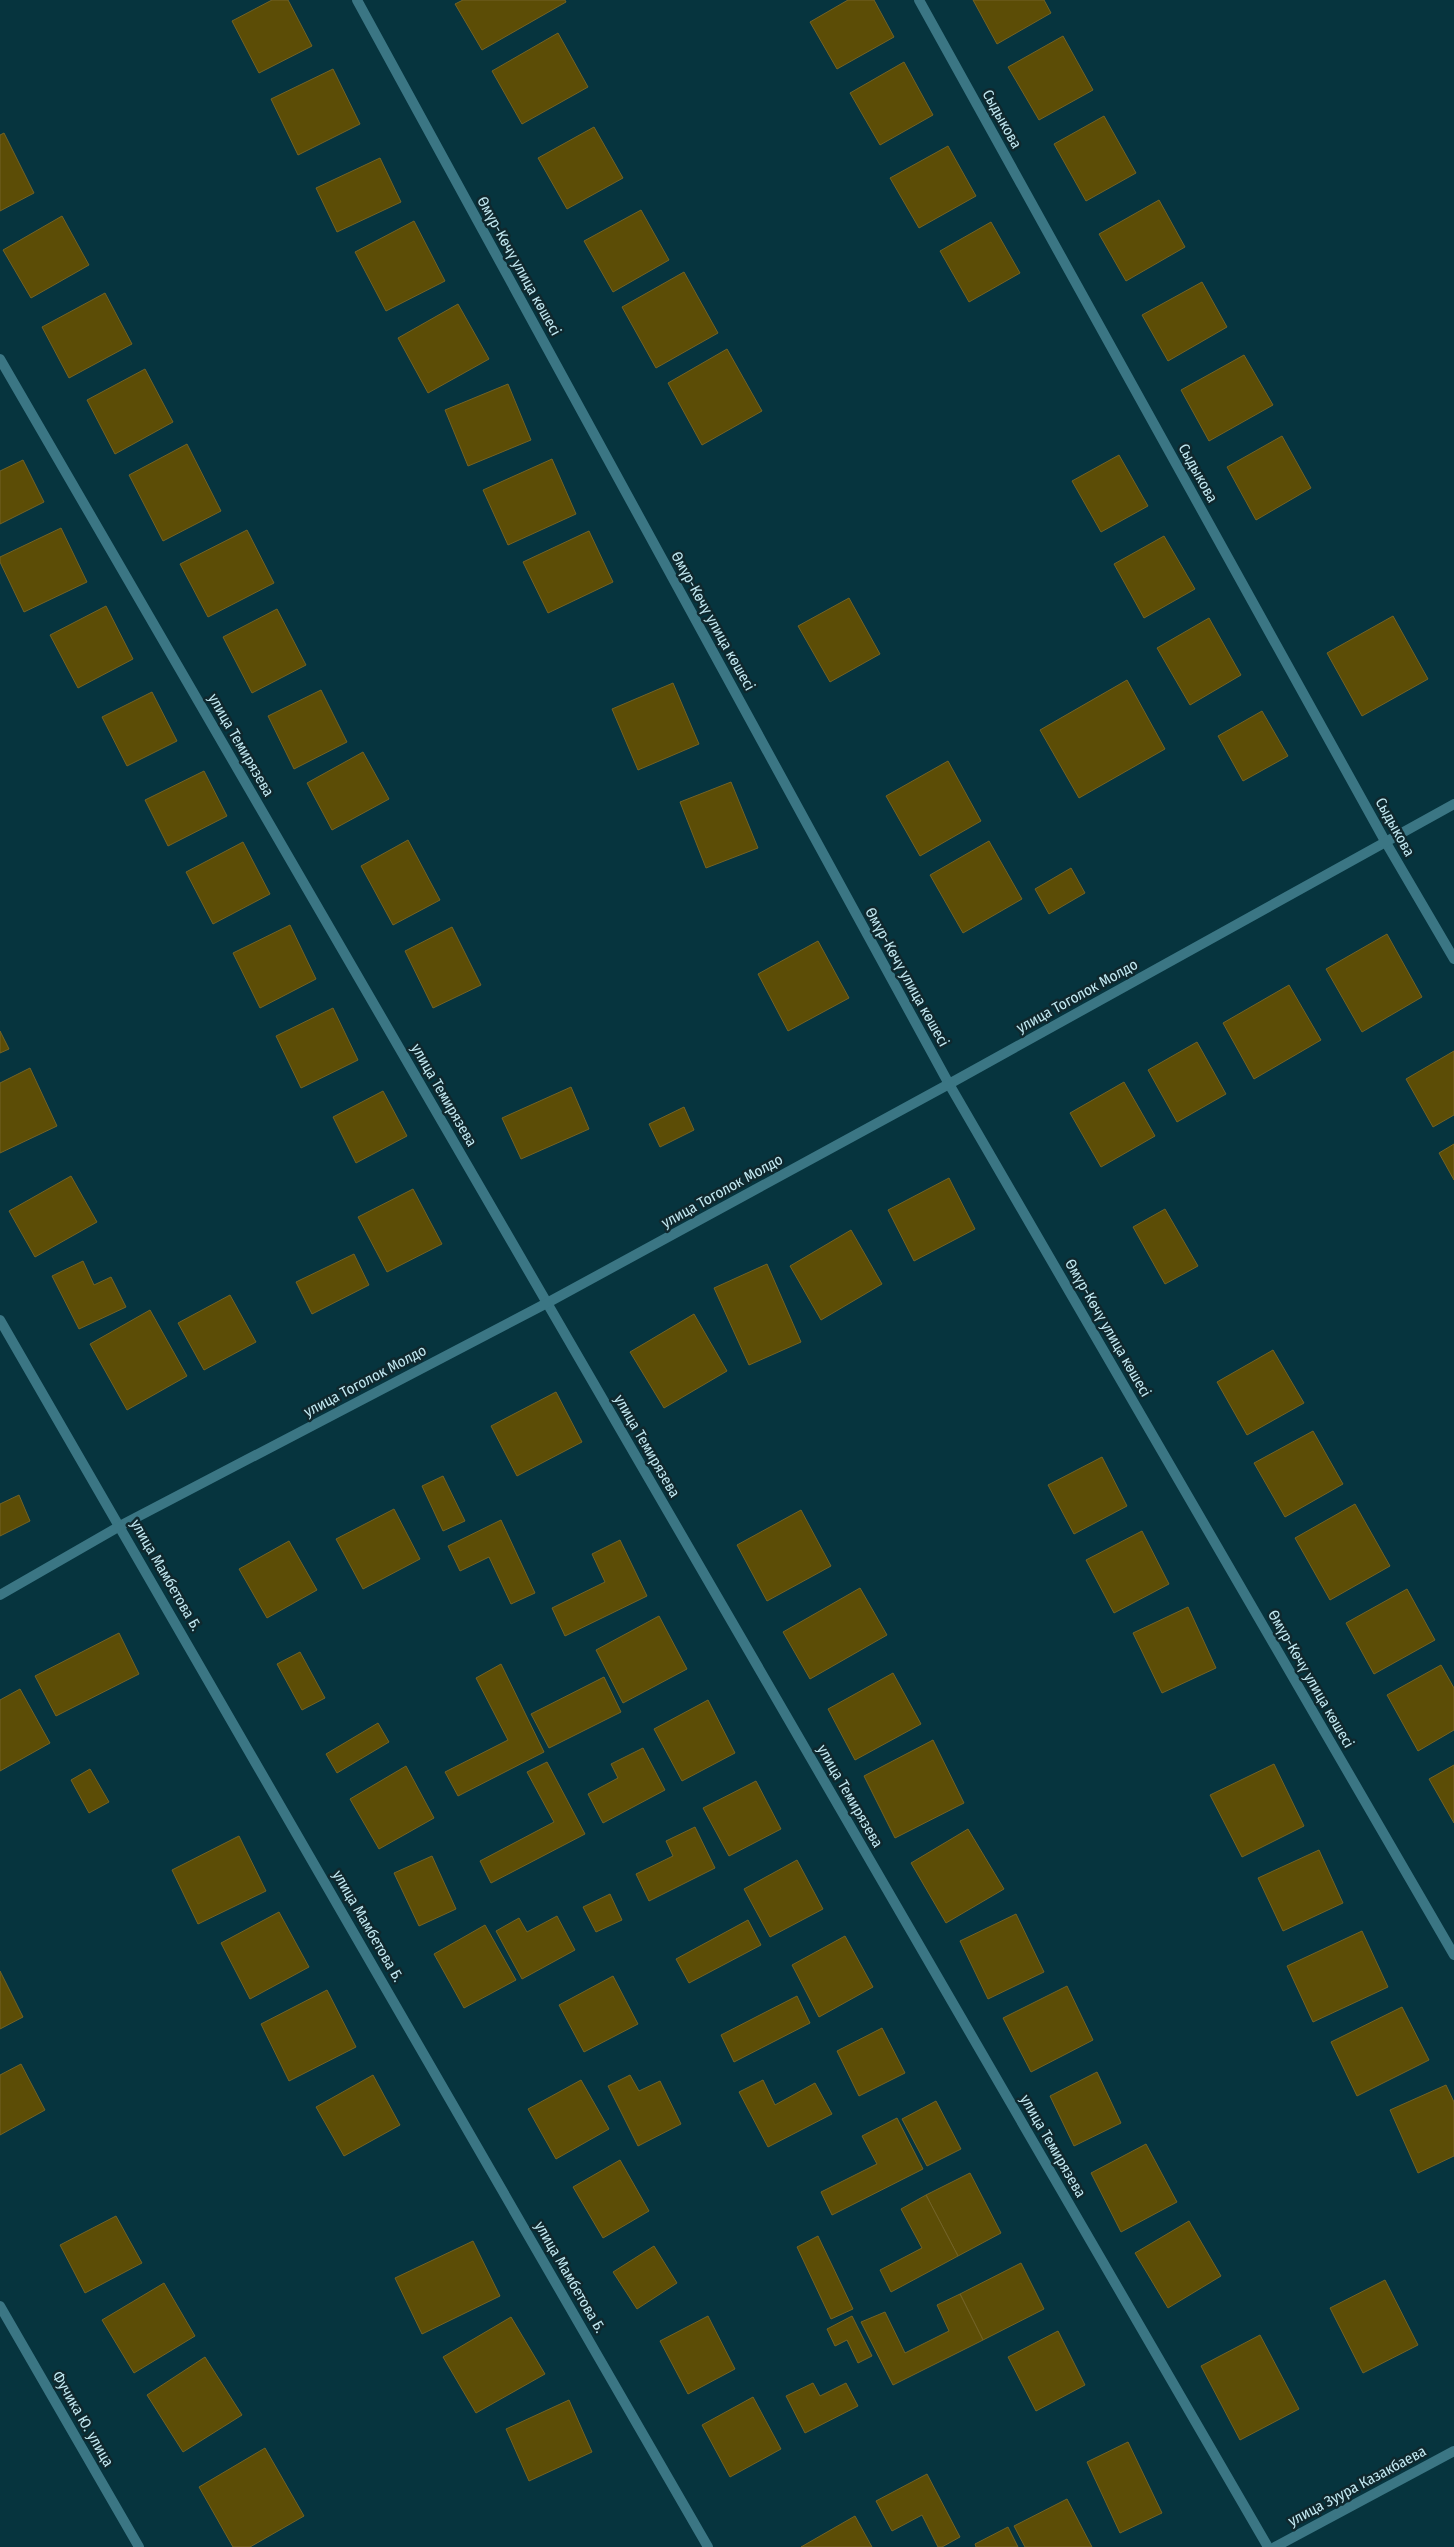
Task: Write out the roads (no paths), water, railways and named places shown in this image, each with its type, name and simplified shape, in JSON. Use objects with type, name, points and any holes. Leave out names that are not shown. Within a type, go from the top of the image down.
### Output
[{"type":"street","name":"Өмүр-Көчү улица көшесі","points":[[358,0],[949,1084],[1454,1955]]},
{"type":"street","name":"Сыдыкова","points":[[918,0],[1454,960]]},
{"type":"street","name":"улица Темирязева","points":[[0,359],[1268,2547]]},
{"type":"street","name":"улица Тоголок Молдо","points":[[0,1595],[120,1526],[547,1303],[949,1084],[1454,804]]},
{"type":"street","name":"улица Мамбетова Б.","points":[[0,1320],[708,2547]]},
{"type":"street","name":"Фучика Ю. улица","points":[[0,2306],[139,2547]]},
{"type":"street","name":"улица Зуура Казакбаева","points":[[1275,2547],[1454,2451]]}]
